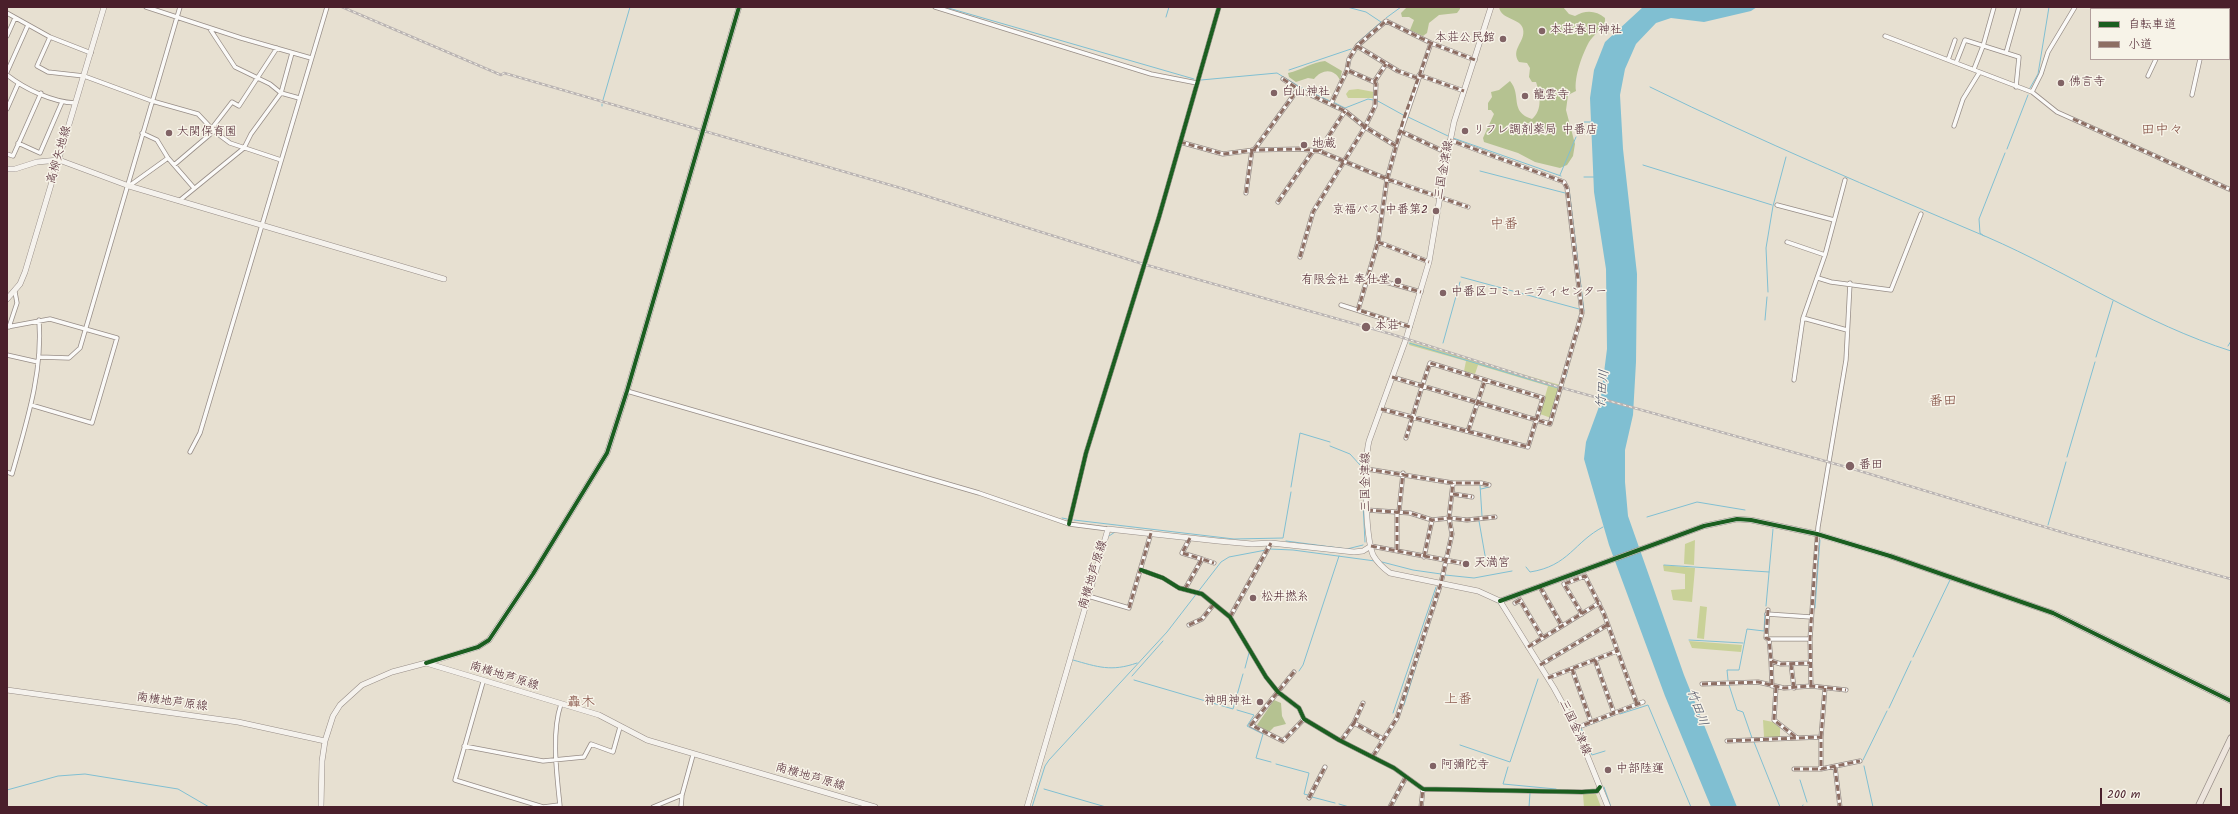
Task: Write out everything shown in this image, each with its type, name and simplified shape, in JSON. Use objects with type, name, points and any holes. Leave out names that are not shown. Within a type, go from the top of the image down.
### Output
[{"type":"main road","name":"高柳矢地線","points":[[7,299],[15,292],[26,272],[104,7]]},
{"type":"main road","points":[[321,807],[322,761],[325,741],[333,716],[340,705],[362,685],[392,672],[478,647],[489,640],[503,622],[607,453],[627,391],[739,7]]},
{"type":"main road","name":"三国金津線","points":[[1491,7],[1464,91],[1451,138],[1429,262],[1421,292],[1381,409],[1368,441],[1368,539],[1380,565],[1390,573],[1478,591],[1500,600],[1548,678],[1576,728],[1608,807]]},
{"type":"main road","points":[[7,169],[15,169],[37,162],[59,160],[128,186],[444,279]]},
{"type":"main road","points":[[1500,600],[1540,587],[1704,526],[1737,518],[1755,520],[1817,534],[1890,556],[2053,613],[2231,701]]},
{"type":"main road","name":"南横地芦原線","points":[[1027,807],[1108,529],[1252,544],[1271,543],[1354,552],[1363,551],[1371,546]]},
{"type":"main road","name":"南横地芦原線","points":[[426,663],[483,682],[599,715],[647,740],[693,755],[875,807]]},
{"type":"main road","name":"南横地芦原線","points":[[7,690],[238,722],[325,741]]},
{"type":"main road","points":[[2198,807],[2231,738]]},
{"type":"street","points":[[146,7],[210,29],[311,58]]},
{"type":"street","points":[[39,356],[69,358],[80,348],[84,329],[128,186],[142,133],[180,7]]},
{"type":"street","points":[[190,452],[200,433],[327,7]]},
{"type":"street","points":[[935,7],[1151,74],[1197,83]]},
{"type":"street","points":[[1069,524],[1086,453],[1180,142],[1218,7]]},
{"type":"street","points":[[1974,69],[1983,46],[1994,7]]},
{"type":"street","points":[[2006,53],[2019,7]]},
{"type":"street","points":[[2032,92],[2042,74],[2054,41],[2075,7]]},
{"type":"street","points":[[7,13],[50,37],[90,53]]},
{"type":"street","points":[[7,36],[15,18]]},
{"type":"street","points":[[1332,102],[1347,70],[1349,59],[1357,46],[1386,21],[1431,43],[1475,60]]},
{"type":"street","points":[[28,25],[7,74],[18,84],[62,102],[76,103]]},
{"type":"street","points":[[210,29],[235,67],[257,78],[281,93],[299,98]]},
{"type":"street","points":[[1885,36],[2032,92],[2057,112],[2231,190]]},
{"type":"street","points":[[50,37],[37,66],[48,72],[84,76],[152,101],[198,114],[213,130],[230,143],[281,160]]},
{"type":"street","points":[[1948,60],[1955,40]]},
{"type":"street","points":[[1956,63],[1965,40],[2019,57],[2016,87]]},
{"type":"street","points":[[1358,310],[1378,242],[1387,179],[1403,120],[1431,43]]},
{"type":"street","points":[[1357,46],[1386,64],[1418,77],[1464,91]]},
{"type":"street","points":[[174,165],[213,130],[232,102],[239,106],[277,48]]},
{"type":"street","points":[[179,201],[244,148],[250,134],[281,93],[292,53]]},
{"type":"street","points":[[2148,76],[2156,60]]},
{"type":"street","points":[[2192,95],[2200,60]]},
{"type":"street","points":[[1374,82],[1386,64]]},
{"type":"street","points":[[1300,257],[1313,212],[1365,127],[1375,106],[1376,84],[1347,70]]},
{"type":"street","points":[[1954,126],[1963,99],[1979,73]]},
{"type":"street","points":[[1283,78],[1298,89],[1332,102],[1365,127],[1396,146]]},
{"type":"street","points":[[7,109],[18,84]]},
{"type":"street","points":[[1246,193],[1253,150],[1298,89]]},
{"type":"street","points":[[7,154],[12,156],[41,93]]},
{"type":"street","points":[[18,143],[40,153],[62,102]]},
{"type":"street","points":[[1319,151],[1345,111]]},
{"type":"street","points":[[1400,131],[1448,153]]},
{"type":"street","points":[[142,133],[157,140],[168,158],[194,188]]},
{"type":"street","points":[[1392,377],[1550,424],[1582,313],[1567,188],[1564,182],[1451,138]]},
{"type":"street","points":[[1180,142],[1223,154],[1253,150],[1300,149],[1319,151],[1387,179],[1468,207]]},
{"type":"street","points":[[1278,202],[1313,151]]},
{"type":"street","points":[[128,186],[168,158]]},
{"type":"street","points":[[1794,380],[1803,318],[1825,255],[1845,180]]},
{"type":"street","points":[[1777,206],[1834,220]]},
{"type":"street","points":[[1818,278],[1831,282],[1850,283],[1891,290],[1920,214]]},
{"type":"street","points":[[1378,242],[1429,262]]},
{"type":"street","points":[[1787,242],[1825,255]]},
{"type":"street","points":[[1368,277],[1421,292]]},
{"type":"street","points":[[1812,686],[1810,639],[1817,534],[1841,392],[1850,283]]},
{"type":"street","points":[[8,327],[17,303],[15,292]]},
{"type":"street","points":[[1341,305],[1410,327]]},
{"type":"street","points":[[1803,318],[1847,330]]},
{"type":"street","points":[[8,327],[50,319],[117,338],[92,423],[32,406]]},
{"type":"street","points":[[7,472],[12,474],[32,406],[39,356],[39,320]]},
{"type":"street","points":[[7,355],[38,362]]},
{"type":"street","points":[[1381,409],[1412,418],[1528,447],[1543,398],[1430,363],[1422,386],[1412,418],[1406,438]]},
{"type":"street","points":[[1468,431],[1485,380]]},
{"type":"street","points":[[627,391],[980,493],[1069,524],[1108,529]]},
{"type":"street","points":[[1367,469],[1403,473],[1453,483],[1481,483],[1489,485]]},
{"type":"street","points":[[1397,550],[1398,512],[1403,473]]},
{"type":"street","points":[[1373,756],[1397,718],[1441,583],[1452,534],[1449,518],[1453,494],[1453,483]]},
{"type":"street","points":[[1453,494],[1472,497]]},
{"type":"street","points":[[1367,510],[1410,513],[1432,520],[1449,518],[1467,520],[1495,517]]},
{"type":"street","points":[[1424,557],[1432,520]]},
{"type":"street","points":[[1088,596],[1129,608],[1151,533]]},
{"type":"street","points":[[1190,538],[1182,553],[1214,563]]},
{"type":"street","points":[[1230,617],[1271,543]]},
{"type":"street","points":[[1371,546],[1461,563]]},
{"type":"street","points":[[1185,589],[1202,559]]},
{"type":"street","points":[[1140,570],[1185,589],[1202,594],[1230,617],[1266,677],[1278,692],[1299,708],[1304,719],[1341,741],[1373,756],[1423,789],[1582,792],[1597,791],[1600,787]]},
{"type":"street","points":[[1582,614],[1564,584],[1585,576],[1599,604],[1637,704]]},
{"type":"street","points":[[1540,587],[1562,626]]},
{"type":"street","points":[[1515,603],[1520,600],[1542,637]]},
{"type":"street","points":[[1189,625],[1202,619],[1214,604]]},
{"type":"street","points":[[1528,647],[1542,637],[1599,604]]},
{"type":"street","points":[[1797,738],[1774,720],[1774,687],[1769,639],[1766,638],[1767,612],[1811,617]]},
{"type":"street","points":[[1540,665],[1607,625]]},
{"type":"street","points":[[1769,639],[1810,639]]},
{"type":"street","points":[[1548,678],[1617,651]]},
{"type":"street","points":[[1595,660],[1614,713]]},
{"type":"street","points":[[1771,661],[1792,664],[1810,663]]},
{"type":"street","points":[[1792,664],[1794,688]]},
{"type":"street","points":[[1572,668],[1591,722]]},
{"type":"street","points":[[1294,672],[1251,725],[1283,741],[1304,719]]},
{"type":"street","points":[[483,682],[455,780],[543,807],[560,806],[557,760],[557,716],[561,704]]},
{"type":"street","points":[[1702,684],[1758,682],[1774,687],[1794,688],[1812,686],[1846,690]]},
{"type":"street","points":[[1821,769],[1821,738],[1825,688]]},
{"type":"street","points":[[1576,728],[1643,702]]},
{"type":"street","points":[[1341,741],[1354,723],[1363,703]]},
{"type":"street","points":[[1354,723],[1383,739]]},
{"type":"street","points":[[464,746],[543,761],[584,757],[591,744],[613,752],[620,727]]},
{"type":"street","points":[[1726,741],[1821,738]]},
{"type":"street","points":[[681,807],[682,795],[693,755]]},
{"type":"street","points":[[1794,769],[1821,769],[1860,761]]},
{"type":"street","points":[[1309,798],[1325,767]]},
{"type":"street","points":[[1836,767],[1840,807]]},
{"type":"street","points":[[1390,807],[1406,777]]},
{"type":"street","points":[[1421,807],[1423,789]]},
{"type":"street","points":[[653,807],[682,795]]},
{"type":"green space","points":[[1407,7],[1460,7],[1460,9],[1457,13],[1439,15],[1429,23],[1427,33],[1423,36],[1410,30],[1414,20],[1409,17],[1402,17],[1401,13]]},
{"type":"green space","points":[[1499,7],[1563,7],[1569,14],[1575,16],[1587,12],[1594,12],[1605,18],[1605,25],[1589,42],[1584,53],[1577,73],[1576,91],[1568,95],[1566,110],[1575,144],[1573,156],[1567,165],[1560,168],[1535,162],[1518,153],[1484,142],[1483,138],[1494,114],[1491,110],[1488,110],[1488,103],[1492,97],[1491,92],[1499,90],[1510,81],[1515,92],[1518,108],[1525,116],[1532,119],[1538,111],[1540,102],[1536,82],[1532,82],[1529,77],[1530,68],[1527,63],[1519,62],[1516,53],[1522,38],[1523,29],[1519,23],[1503,14]]},
{"type":"green space","points":[[1325,61],[1342,71],[1340,80],[1335,73],[1328,71],[1321,73],[1314,79],[1308,78],[1296,82],[1289,77],[1288,73]]},
{"type":"green space","points":[[1358,89],[1374,92],[1373,98],[1348,98],[1346,94],[1349,90]]},
{"type":"green space","points":[[1410,342],[1560,385],[1551,418],[1540,414],[1548,386],[1478,365],[1475,374],[1464,371],[1466,361],[1409,345]]},
{"type":"green space","points":[[1695,540],[1694,565],[1684,564],[1685,544]]},
{"type":"green space","points":[[1663,565],[1695,568],[1692,602],[1673,600],[1671,590],[1685,589],[1685,574],[1664,571]]},
{"type":"green space","points":[[1700,606],[1707,607],[1704,639],[1697,638]]},
{"type":"green space","points":[[1689,641],[1742,645],[1741,652],[1692,648]]},
{"type":"green space","points":[[1274,700],[1281,703],[1282,716],[1286,724],[1274,727],[1269,732],[1257,725]]},
{"type":"green space","points":[[1763,720],[1773,722],[1780,728],[1780,737],[1764,737]]},
{"type":"green space","points":[[1583,794],[1596,794],[1601,807],[1584,807]]},
{"type":"water","name":"竹田川","points":[[1643,7],[1757,7],[1751,11],[1704,22],[1671,18],[1656,23],[1636,44],[1625,69],[1620,95],[1623,149],[1637,274],[1636,362],[1633,415],[1625,450],[1625,482],[1628,516],[1684,675],[1737,807],[1711,807],[1665,696],[1609,545],[1584,459],[1586,442],[1600,404],[1607,349],[1606,269],[1594,192],[1590,98],[1594,70],[1605,42]]},
{"type":"waterway","points":[[603,100],[630,7]]},
{"type":"waterway","points":[[945,7],[1194,79]]},
{"type":"waterway","points":[[1166,17],[1169,7]]},
{"type":"waterway","points":[[1347,7],[1366,12],[1381,22],[1356,44]]},
{"type":"waterway","points":[[1386,18],[1401,7]]},
{"type":"waterway","points":[[2030,88],[2038,74],[2049,7]]},
{"type":"waterway","points":[[1289,70],[1351,49]]},
{"type":"waterway","points":[[1201,80],[1277,73],[1300,87],[1330,101]]},
{"type":"waterway","points":[[1650,87],[1775,146],[2018,251],[2168,327],[2231,351]]},
{"type":"waterway","points":[[2007,149],[2028,95]]},
{"type":"waterway","points":[[1333,102],[1345,108],[1368,99],[1373,100]]},
{"type":"waterway","points":[[1376,100],[1405,116]]},
{"type":"waterway","points":[[1408,117],[1448,136]]},
{"type":"waterway","points":[[1578,132],[1584,122],[1592,122]]},
{"type":"waterway","points":[[1560,175],[1576,137]]},
{"type":"waterway","points":[[1453,138],[1561,176]]},
{"type":"waterway","points":[[1984,236],[1980,233],[1979,219],[2005,153]]},
{"type":"waterway","points":[[1768,292],[1766,248],[1773,206],[1786,157]]},
{"type":"waterway","points":[[1643,165],[1772,205]]},
{"type":"waterway","points":[[1480,171],[1565,193]]},
{"type":"waterway","points":[[1584,177],[1594,177]]},
{"type":"waterway","points":[[1569,189],[1584,311]]},
{"type":"waterway","points":[[1461,277],[1579,309]]},
{"type":"waterway","points":[[1443,343],[1460,282]]},
{"type":"waterway","points":[[1765,320],[1767,297]]},
{"type":"waterway","points":[[2096,357],[2113,301]]},
{"type":"waterway","points":[[2228,346],[2231,341]]},
{"type":"waterway","points":[[1409,343],[1558,388]]},
{"type":"waterway","points":[[2067,457],[2095,362]]},
{"type":"waterway","points":[[1566,377],[1568,368]]},
{"type":"waterway","points":[[1291,487],[1300,433],[1330,442]]},
{"type":"waterway","points":[[1330,446],[1350,454],[1361,466]]},
{"type":"waterway","points":[[2048,525],[2066,462]]},
{"type":"waterway","points":[[1363,469],[1364,500]]},
{"type":"waterway","points":[[1480,485],[1482,516]]},
{"type":"waterway","points":[[1481,489],[1489,487]]},
{"type":"waterway","points":[[1074,520],[1234,539],[1283,538],[1291,492]]},
{"type":"waterway","points":[[1647,517],[1697,502],[1745,510]]},
{"type":"waterway","points":[[1363,504],[1365,542]]},
{"type":"waterway","points":[[1062,518],[1067,519]]},
{"type":"waterway","points":[[1479,521],[1486,561]]},
{"type":"waterway","points":[[1526,567],[1530,572],[1554,565],[1593,533],[1603,527]]},
{"type":"waterway","points":[[1766,606],[1773,529]]},
{"type":"waterway","points":[[1109,536],[1115,532]]},
{"type":"waterway","points":[[1815,608],[1820,540]]},
{"type":"waterway","points":[[1286,541],[1347,549],[1363,545]]},
{"type":"waterway","points":[[1269,549],[1293,550],[1375,561]]},
{"type":"waterway","points":[[1032,807],[1045,766],[1049,760],[1167,632],[1221,562],[1229,557],[1266,550]]},
{"type":"waterway","points":[[1299,671],[1303,665],[1339,556]]},
{"type":"waterway","points":[[1382,562],[1413,570],[1441,574]]},
{"type":"waterway","points":[[1664,565],[1769,572]]},
{"type":"waterway","points":[[1445,575],[1474,578],[1512,571]]},
{"type":"waterway","points":[[1913,657],[1950,580]]},
{"type":"waterway","points":[[1393,713],[1436,587]]},
{"type":"waterway","points":[[1728,680],[1727,670],[1739,670],[1747,629],[1764,631],[1765,613]]},
{"type":"waterway","points":[[1404,705],[1425,637]]},
{"type":"waterway","points":[[1689,640],[1743,643]]},
{"type":"waterway","points":[[1132,676],[1163,641]]},
{"type":"waterway","points":[[1245,668],[1249,653]]},
{"type":"waterway","points":[[1073,660],[1105,668],[1128,666],[1137,663]]},
{"type":"waterway","points":[[1889,708],[1911,661]]},
{"type":"waterway","points":[[1134,680],[1233,709],[1243,674]]},
{"type":"waterway","points":[[1460,745],[1510,762],[1538,679]]},
{"type":"waterway","points":[[1729,685],[1737,710],[1743,712],[1752,738]]},
{"type":"waterway","points":[[1620,714],[1648,705],[1691,807]]},
{"type":"waterway","points":[[1237,710],[1254,715],[1247,726],[1263,734],[1256,758],[1271,762]]},
{"type":"waterway","points":[[1863,760],[1887,711]]},
{"type":"waterway","points":[[1605,751],[1592,755],[1581,728],[1615,715]]},
{"type":"waterway","points":[[1754,742],[1780,807]]},
{"type":"waterway","points":[[1276,764],[1309,773],[1304,794],[1308,795]]},
{"type":"waterway","points":[[1864,766],[1873,807]]},
{"type":"waterway","points":[[1508,767],[1503,784],[1556,789]]},
{"type":"waterway","points":[[7,790],[58,776],[85,774],[178,789],[209,807]]},
{"type":"waterway","points":[[1800,780],[1807,802]]},
{"type":"waterway","points":[[1604,787],[1611,807]]},
{"type":"waterway","points":[[1044,789],[1106,807]]},
{"type":"waterway","points":[[1529,807],[1530,793]]},
{"type":"waterway","points":[[1312,797],[1335,803]]},
{"type":"waterway","points":[[1339,804],[1349,807]]},
{"type":"railway","points":[[342,7],[501,75],[504,73],[904,189],[1143,264],[1391,334],[1559,387],[1850,468],[2068,534],[2231,579]]},
{"type":"marked path","points":[[1333,100],[1347,70],[1349,59],[1357,46],[1386,21],[1431,43],[1475,60]]},
{"type":"marked path","points":[[1404,118],[1431,43]]},
{"type":"marked path","points":[[1357,46],[1398,71],[1417,78]]},
{"type":"marked path","points":[[1374,82],[1386,64]]},
{"type":"marked path","points":[[1300,257],[1313,212],[1365,127],[1375,106],[1376,84],[1347,70]]},
{"type":"marked path","points":[[1419,75],[1464,91]]},
{"type":"marked path","points":[[1283,79],[1298,89],[1345,111],[1365,127],[1396,146]]},
{"type":"marked path","points":[[1254,150],[1298,89]]},
{"type":"marked path","points":[[1319,151],[1345,111]]},
{"type":"marked path","points":[[2073,119],[2231,190]]},
{"type":"marked path","points":[[1403,121],[1387,179],[1378,242],[1358,310],[1410,327]]},
{"type":"marked path","points":[[1400,131],[1447,153]]},
{"type":"marked path","points":[[1392,377],[1550,424],[1582,313],[1567,188],[1564,182],[1450,140]]},
{"type":"marked path","points":[[1180,142],[1223,154],[1254,150],[1299,149],[1319,151],[1387,179],[1468,207]]},
{"type":"marked path","points":[[1246,193],[1252,150]]},
{"type":"marked path","points":[[1278,202],[1313,151]]},
{"type":"marked path","points":[[1378,242],[1429,262]]},
{"type":"marked path","points":[[1368,277],[1421,292]]},
{"type":"marked path","points":[[1381,409],[1399,414],[1418,419],[1528,447],[1543,398],[1430,363],[1418,400],[1415,410],[1412,419],[1406,438]]},
{"type":"marked path","points":[[1468,431],[1485,380]]},
{"type":"marked path","points":[[1367,469],[1453,483],[1481,483],[1489,485]]},
{"type":"marked path","points":[[1399,511],[1403,473]]},
{"type":"marked path","points":[[1373,756],[1397,718],[1441,583],[1452,534],[1449,518],[1453,483]]},
{"type":"marked path","points":[[1453,494],[1472,497]]},
{"type":"marked path","points":[[1367,510],[1410,513],[1432,520],[1449,518],[1467,520],[1495,517]]},
{"type":"marked path","points":[[1397,512],[1397,550]]},
{"type":"marked path","points":[[1424,557],[1432,520]]},
{"type":"marked path","points":[[1129,608],[1151,533]]},
{"type":"marked path","points":[[1811,686],[1810,639],[1817,534]]},
{"type":"marked path","points":[[1190,538],[1182,553],[1202,559]]},
{"type":"marked path","points":[[1230,617],[1271,543]]},
{"type":"marked path","points":[[1371,546],[1461,563]]},
{"type":"marked path","points":[[1185,589],[1202,559],[1214,563]]},
{"type":"marked path","points":[[1582,614],[1564,584],[1585,576],[1604,614],[1637,704]]},
{"type":"marked path","points":[[1540,587],[1562,626]]},
{"type":"marked path","points":[[1515,603],[1520,600],[1542,637]]},
{"type":"marked path","points":[[1528,647],[1599,603]]},
{"type":"marked path","points":[[1189,625],[1202,619],[1214,604]]},
{"type":"marked path","points":[[1768,610],[1766,638],[1769,639],[1771,661],[1781,664],[1810,663]]},
{"type":"marked path","points":[[1540,665],[1607,625]]},
{"type":"marked path","points":[[1548,678],[1617,651]]},
{"type":"marked path","points":[[1595,660],[1614,713]]},
{"type":"marked path","points":[[1771,661],[1772,686]]},
{"type":"marked path","points":[[1791,664],[1794,688]]},
{"type":"marked path","points":[[1572,669],[1591,722]]},
{"type":"marked path","points":[[1294,672],[1251,725],[1283,741],[1304,719]]},
{"type":"marked path","points":[[1702,684],[1758,682],[1784,688],[1811,686],[1846,690]]},
{"type":"marked path","points":[[1776,687],[1774,720],[1797,738]]},
{"type":"marked path","points":[[1821,737],[1825,688]]},
{"type":"marked path","points":[[1576,728],[1643,702]]},
{"type":"marked path","points":[[1354,723],[1363,703]]},
{"type":"marked path","points":[[1341,741],[1354,723],[1383,739]]},
{"type":"marked path","points":[[1727,741],[1821,737],[1821,769],[1860,761]]},
{"type":"marked path","points":[[1309,798],[1325,767]]},
{"type":"marked path","points":[[1835,767],[1840,807]]},
{"type":"marked path","points":[[1794,769],[1821,769]]},
{"type":"marked path","points":[[1390,807],[1406,777]]},
{"type":"marked path","points":[[1421,807],[1423,789]]},
{"type":"cycle path","points":[[426,663],[478,647],[489,640],[533,574],[607,453],[627,391],[739,7]]},
{"type":"cycle path","points":[[1069,524],[1086,453],[1159,217],[1219,7]]},
{"type":"cycle path","points":[[1500,601],[1704,526],[1737,519],[1751,520],[1817,534],[1890,556],[2053,613],[2231,701]]},
{"type":"cycle path","points":[[1141,570],[1163,578],[1179,588],[1202,594],[1230,617],[1266,677],[1278,692],[1299,708],[1304,719],[1339,740],[1394,768],[1423,789],[1582,792],[1597,791],[1600,787]]},
{"type":"place","name":"本荘春日神社","points":[[1542,31]]},
{"type":"place","name":"本荘公民館","points":[[1503,39]]},
{"type":"place","name":"佛言寺","points":[[2061,83]]},
{"type":"place","name":"白山神社","points":[[1274,93]]},
{"type":"place","name":"龍雲寺","points":[[1525,96]]},
{"type":"place","name":"リフレ調剤薬局 中番店","points":[[1465,131]]},
{"type":"place","name":"大関保育園","points":[[169,133]]},
{"type":"place","name":"地蔵","points":[[1304,145]]},
{"type":"place","name":"京福バス 中番第2","points":[[1436,211]]},
{"type":"place","name":"有限会社 奉仕堂","points":[[1398,281]]},
{"type":"place","name":"中番区コミュニティセンター","points":[[1443,293]]},
{"type":"place","name":"本荘","points":[[1366,327]]},
{"type":"place","name":"番田","points":[[1850,466]]},
{"type":"place","name":"天満宮","points":[[1466,564]]},
{"type":"place","name":"松井撚糸","points":[[1253,598]]},
{"type":"place","name":"神明神社","points":[[1260,702]]},
{"type":"place","name":"阿彌陀寺","points":[[1433,766]]},
{"type":"place","name":"中部陸運","points":[[1608,770]]},
{"type":"district","name":"田中々","points":[[2162,132]]},
{"type":"district","name":"中番","points":[[1504,226]]},
{"type":"district","name":"番田","points":[[1943,403]]},
{"type":"district","name":"上番","points":[[1458,701]]},
{"type":"district","name":"轟木","points":[[581,704]]}]
